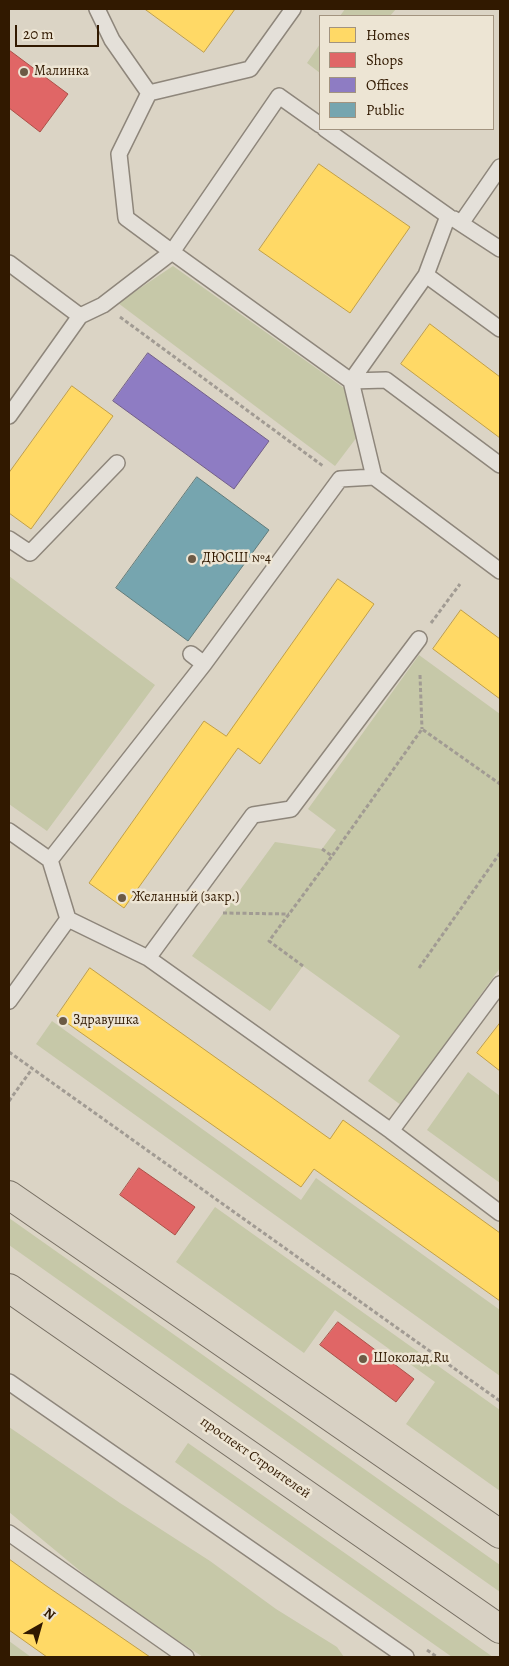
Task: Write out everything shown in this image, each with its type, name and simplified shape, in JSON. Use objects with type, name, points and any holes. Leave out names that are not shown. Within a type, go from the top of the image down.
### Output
[{"type":"main road","points":[[9,1195],[500,1534]]},
{"type":"main road","name":"проспект Строителей","points":[[9,1288],[500,1629]]},
{"type":"lane","points":[[96,9],[112,40],[149,93]]},
{"type":"lane","points":[[149,93],[250,69],[294,9]]},
{"type":"lane","points":[[149,93],[119,154],[126,218],[351,382],[386,380],[500,465]]},
{"type":"lane","points":[[9,416],[80,316],[103,305],[172,252],[279,96],[319,124]]},
{"type":"lane","points":[[326,130],[500,249]]},
{"type":"lane","points":[[374,478],[351,382],[426,275],[455,219],[500,167]]},
{"type":"lane","points":[[9,263],[80,316]]},
{"type":"lane","points":[[426,275],[500,328]]},
{"type":"lane","points":[[9,539],[30,553],[117,463]]},
{"type":"lane","points":[[50,860],[204,664],[340,479],[374,478],[500,571]]},
{"type":"lane","points":[[148,958],[253,815],[291,809],[419,639]]},
{"type":"lane","points":[[191,654],[204,664]]},
{"type":"lane","points":[[9,831],[50,860],[68,920],[148,958],[390,1131],[500,1213]]},
{"type":"lane","points":[[9,1001],[68,920]]},
{"type":"lane","points":[[390,1131],[500,984]]},
{"type":"lane","points":[[9,1382],[406,1657]]},
{"type":"lane","points":[[9,1533],[186,1657]]},
{"type":"path","points":[[103,305],[340,479]]},
{"type":"path","points":[[303,966],[269,941],[422,729],[500,784]]},
{"type":"path","points":[[322,849],[332,856]]},
{"type":"path","points":[[419,968],[500,853]]},
{"type":"path","points":[[223,913],[289,914]]},
{"type":"path","points":[[9,1052],[500,1401]]},
{"type":"path","points":[[9,1101],[32,1069]]},
{"type":"green space","points":[[345,9],[396,9],[391,15],[341,15]]},
{"type":"green space","points":[[319,45],[319,72],[307,63]]},
{"type":"green space","points":[[173,266],[344,388],[357,437],[335,466],[118,303]]},
{"type":"green space","points":[[9,576],[155,685],[47,831],[9,804]]},
{"type":"green space","points":[[419,655],[500,714],[500,968],[401,1105],[368,1081],[400,1036],[303,966],[270,1011],[192,956],[275,842],[322,849],[336,830],[308,809]]},
{"type":"green space","points":[[52,1021],[301,1200],[316,1178],[500,1310],[500,1376],[36,1044]]},
{"type":"green space","points":[[468,1072],[500,1096],[500,1183],[427,1130]]},
{"type":"green space","points":[[215,1207],[500,1410],[500,1491],[406,1424],[435,1382],[335,1310],[304,1353],[176,1262]]},
{"type":"green space","points":[[9,1218],[500,1565],[500,1592],[9,1245]]},
{"type":"green space","points":[[9,1427],[120,1503],[210,1561],[276,1609],[337,1647],[344,1657],[203,1657],[114,1599],[9,1512]]},
{"type":"green space","points":[[188,1443],[493,1657],[452,1657],[175,1462]]},
{"type":"green space","points":[[9,1641],[31,1657],[9,1657]]},
{"type":"building: Homes","points":[[145,9],[235,9],[204,52]]},
{"type":"building: Homes","points":[[319,164],[410,227],[350,313],[259,250]]},
{"type":"building: Homes","points":[[430,324],[500,377],[500,438],[401,364]]},
{"type":"building: Homes","points":[[72,386],[113,416],[31,529],[9,513],[9,473]]},
{"type":"building: Homes","points":[[338,579],[374,604],[260,764],[238,748],[124,908],[89,883],[204,721],[226,736]]},
{"type":"building: Homes","points":[[461,610],[500,639],[500,699],[433,649]]},
{"type":"building: Homes","points":[[90,968],[330,1139],[343,1120],[500,1233],[500,1301],[314,1169],[301,1187],[57,1016]]},
{"type":"building: Homes","points":[[500,1023],[500,1071],[477,1053]]},
{"type":"building: Homes","points":[[9,1559],[150,1657],[47,1657],[9,1630]]},
{"type":"building: Shops","name":"Малинка","points":[[9,50],[68,94],[40,132],[9,108]]},
{"type":"building: Shops","points":[[139,1168],[195,1207],[175,1235],[120,1195]]},
{"type":"building: Shops","name":"Шоколад.Ru","points":[[338,1322],[414,1379],[396,1402],[320,1345]]},
{"type":"building: Offices","points":[[148,353],[269,441],[234,489],[113,401]]},
{"type":"building: Public","name":"ДЮСШ №4","points":[[197,477],[269,530],[188,641],[116,588]]},
{"type":"place","name":"Малинка","points":[[24,72]]},
{"type":"place","name":"ДЮСШ №4","points":[[192,559]]},
{"type":"place","name":"Желанный (закр.)","points":[[122,898]]},
{"type":"place","name":"Здравушка","points":[[63,1021]]},
{"type":"place","name":"Шоколад.Ru","points":[[363,1359]]}]
